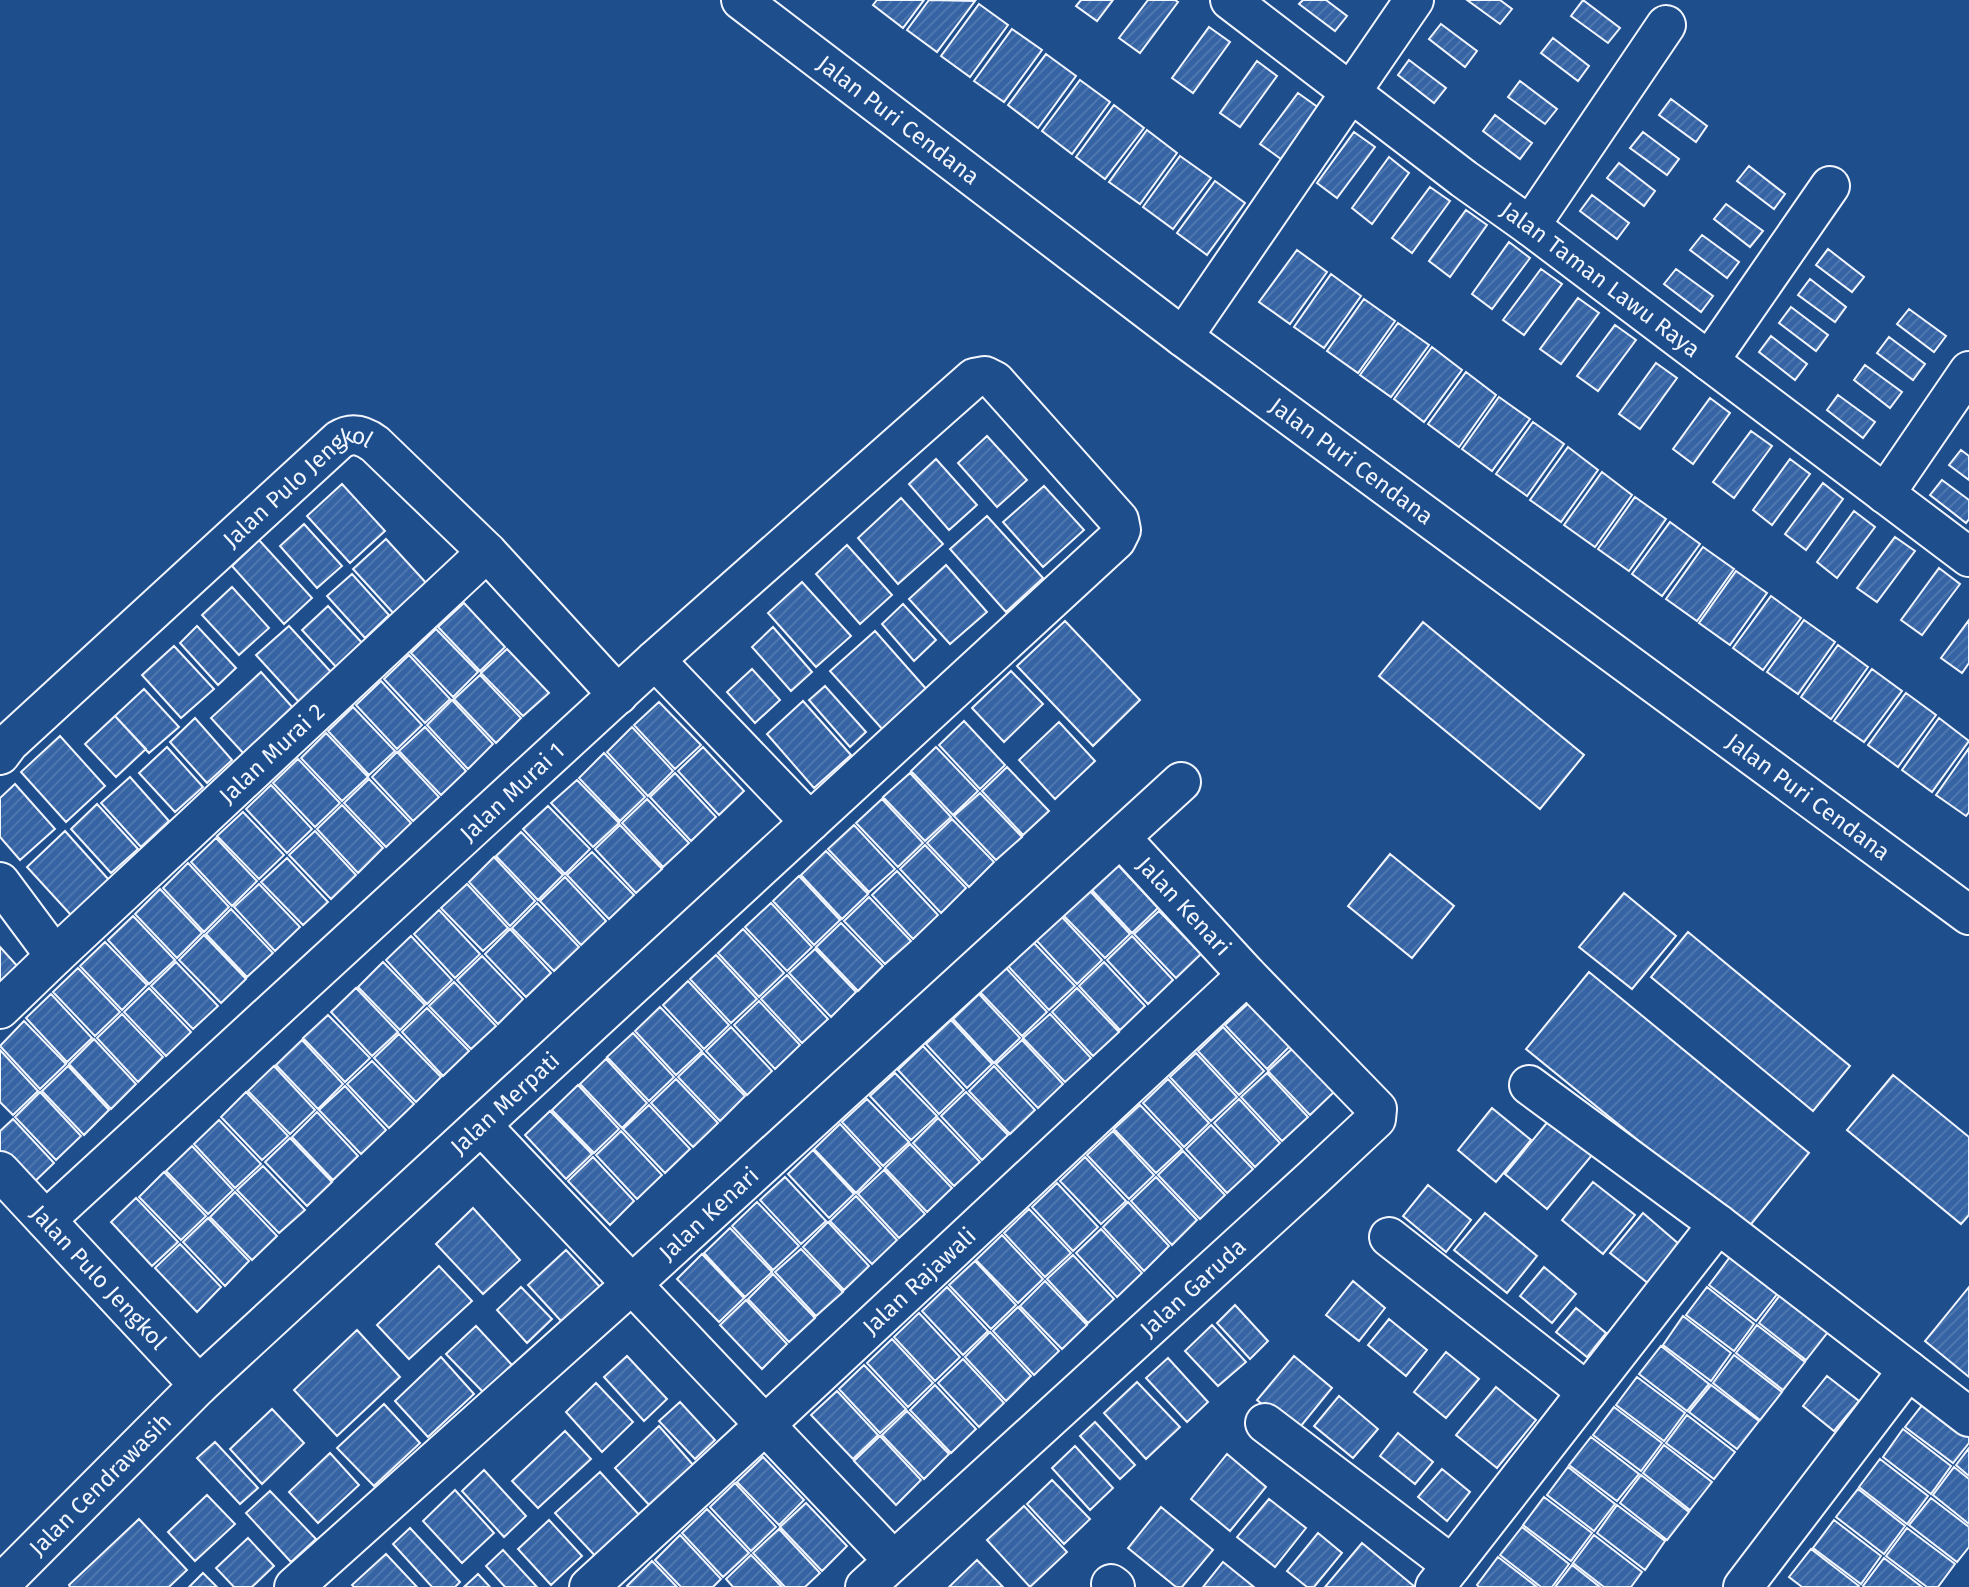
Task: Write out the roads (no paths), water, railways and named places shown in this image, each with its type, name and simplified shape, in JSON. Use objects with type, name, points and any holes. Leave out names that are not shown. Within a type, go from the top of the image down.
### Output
[{"type":"street","name":"Jalan Puri Cendana","points":[[741,0],[1183,337],[1969,915]]},
{"type":"street","name":"Jalan Taman Lawu Raya","points":[[1230,0],[1969,557]]},
{"type":"street","points":[[1183,337],[1415,0]]},
{"type":"street","points":[[1530,226],[1666,25]]},
{"type":"street","points":[[1709,361],[1830,186]]},
{"type":"street","points":[[1885,494],[1969,371]]},
{"type":"street","name":"Jalan Murai 1","points":[[46,1220],[655,660],[974,378],[985,376]]},
{"type":"street","name":"Jalan Merpati","points":[[199,1385],[1119,536],[1119,520],[995,381],[985,376]]},
{"type":"street","name":"Jalan Pulo Jengkol","points":[[3,745],[345,436],[354,435],[362,436],[375,444],[487,552],[618,695]]},
{"type":"street","name":"Jalan Murai 2","points":[[55,956],[487,552]]},
{"type":"street","points":[[655,660],[810,822]]},
{"type":"street","name":"Jalan Kenari","points":[[294,1587],[632,1284],[1181,782]]},
{"type":"street","name":"Jalan Kenari","points":[[1121,838],[1247,975]]},
{"type":"street","points":[[0,883],[55,956],[0,1009]]},
{"type":"street","name":"Jalan Rajawali","points":[[589,1587],[1247,975]]},
{"type":"street","name":"Jalan Garuda","points":[[865,1587],[1376,1119],[1377,1109],[1247,975]]},
{"type":"street","points":[[1529,1085],[1718,1224],[1969,1417]]},
{"type":"street","points":[[481,1125],[893,1560]]},
{"type":"street","name":"Jalan Pulo Jengkol","points":[[0,1171],[199,1385]]},
{"type":"street","points":[[1265,1423],[1443,1576],[1718,1224]]},
{"type":"street","points":[[1390,1237],[1587,1392]]},
{"type":"street","points":[[1743,1587],[1908,1370]]},
{"type":"street","name":"Jalan Cendrawasih","points":[[0,1585],[199,1385]]}]
